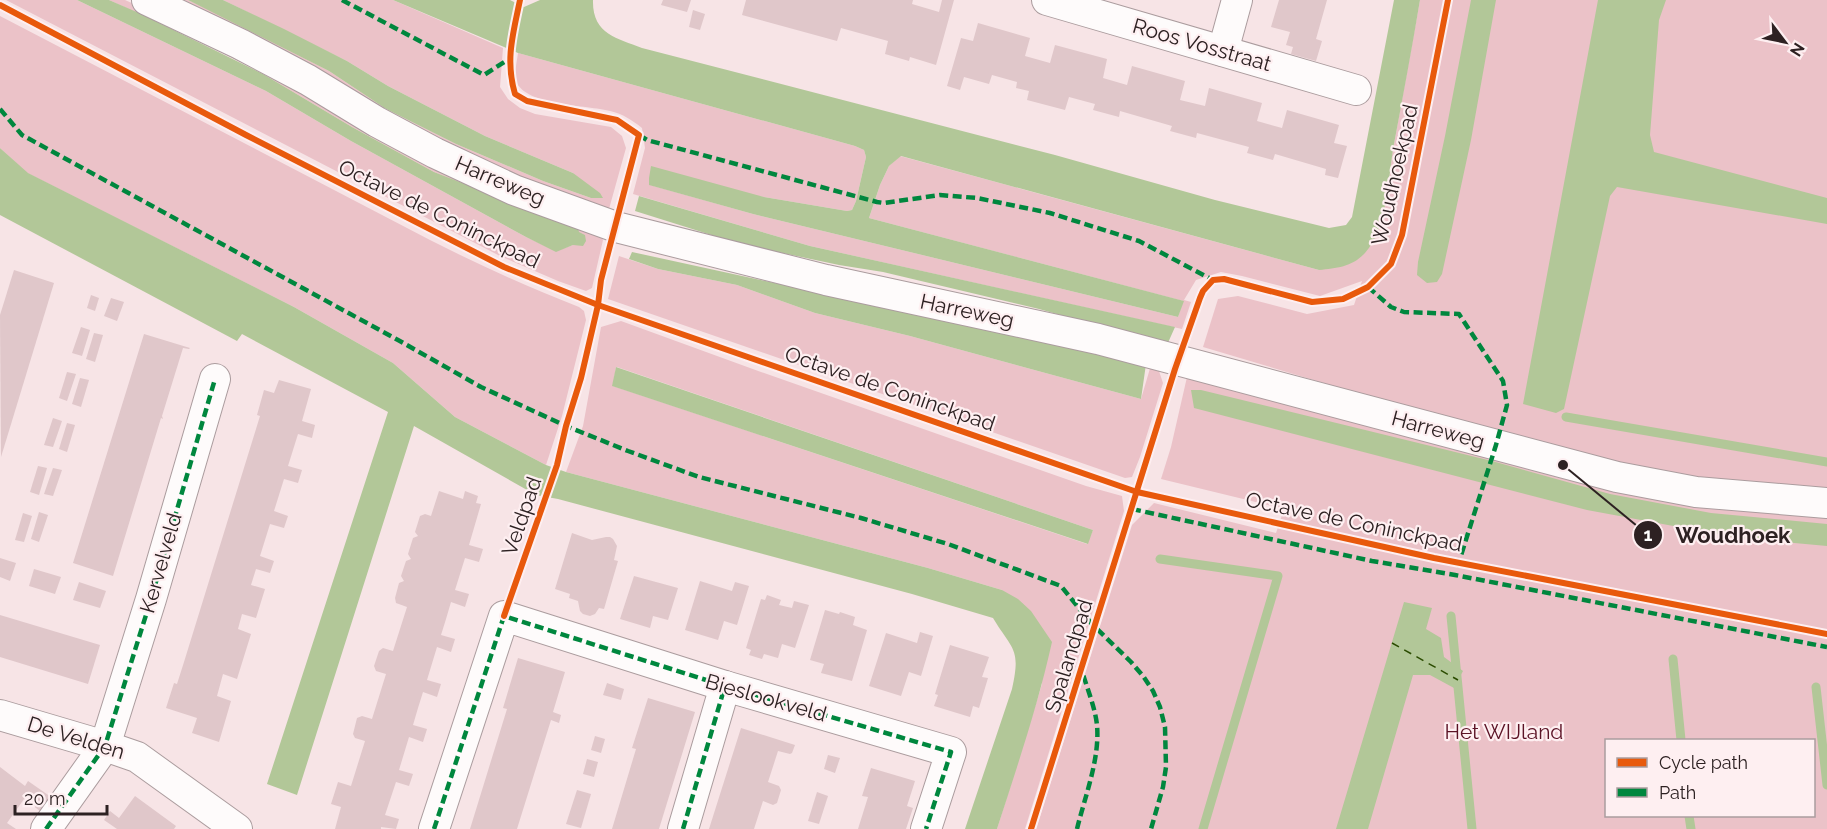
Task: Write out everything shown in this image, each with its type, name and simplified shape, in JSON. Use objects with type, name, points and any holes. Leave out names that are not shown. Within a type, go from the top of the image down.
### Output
[{"type":"street","name":"Harreweg","points":[[147,0],[240,44],[308,80],[377,122],[435,153],[514,189],[616,227],[826,280],[1098,339],[1617,477],[1696,492],[1827,504]]},
{"type":"street","name":"Roos Vosstraat","points":[[1047,0],[1356,90]]},
{"type":"street","points":[[1224,51],[1237,0]]},
{"type":"street","name":"Kervelveld","points":[[46,829],[105,746],[151,599],[215,379]]},
{"type":"street","name":"Bieslookveld","points":[[434,829],[504,616],[725,686],[951,752],[926,829]]},
{"type":"street","points":[[683,829],[725,686]]},
{"type":"street","name":"De Velden","points":[[0,715],[137,757],[237,829]]},
{"type":"green space","points":[[6,0],[77,0],[266,91],[351,141],[526,237],[556,251],[573,245],[485,193],[434,172],[352,127],[263,74],[209,46],[109,0],[125,0],[174,22],[599,232],[603,240],[592,288],[586,291],[500,256]]},
{"type":"green space","points":[[169,0],[188,0],[220,15],[329,71],[386,109],[456,144],[543,181],[591,198],[573,173],[485,136],[388,86],[347,61],[223,0],[393,0],[503,48],[500,87],[508,99],[520,108],[535,114],[611,127],[622,136],[626,148],[609,209],[494,171]]},
{"type":"green space","name":"Het WIJland","points":[[1420,0],[1827,0],[1827,829],[1036,829],[1132,525],[1154,503],[1276,533],[1284,509],[1161,479],[1187,377],[1318,409],[1327,384],[1203,347],[1218,299],[1238,296],[1307,314],[1354,305],[1362,281],[1320,296],[1221,272],[1196,280],[1184,300],[1191,302],[1182,329],[810,246],[633,194],[645,148],[642,128],[615,112],[558,103],[531,95],[516,81],[515,71],[518,53],[855,146],[864,150],[866,157],[856,201],[852,210],[847,211],[764,197],[650,185],[753,214],[1178,317],[1183,301],[869,218],[889,166],[900,156],[1319,270],[1388,196],[1392,155]]},
{"type":"green space","points":[[0,16],[430,240],[584,311],[586,320],[562,416],[546,465],[455,417],[393,363],[294,307],[27,173],[0,148]]},
{"type":"green space","points":[[619,256],[658,269],[737,285],[815,313],[910,336],[1141,399],[1151,365],[1158,368],[1163,383],[1132,477],[1125,478],[608,299]]},
{"type":"green space","points":[[621,321],[1086,486],[1122,496],[1124,511],[1025,829],[997,829],[1042,684],[1002,590],[928,568],[566,472],[583,426],[601,327]],"holes":[[[616,367],[1093,530],[1087,544],[613,386]]]},
{"type":"shaded area","points":[[77,0],[109,0],[139,13],[263,74],[434,172],[578,228],[579,232],[585,235],[586,241],[583,246],[573,245],[556,252],[351,141],[266,91]]},
{"type":"shaded area","points":[[188,0],[223,0],[284,29],[485,136],[573,173],[600,193],[603,198],[591,198],[543,181],[456,144],[386,109],[329,71]]},
{"type":"shaded area","points":[[393,0],[510,0],[524,7],[540,0],[593,0],[594,11],[601,27],[615,37],[642,48],[1055,155],[1215,200],[1329,228],[1346,225],[1352,217],[1394,0],[1420,0],[1383,216],[1373,242],[1365,253],[1344,266],[1319,270],[901,156],[889,166],[869,218],[1184,301],[1178,317],[753,214],[649,185],[651,166],[764,197],[847,211],[852,210],[856,201],[866,157],[864,150],[855,146],[518,53]]},
{"type":"shaded area","points":[[1471,0],[1496,0],[1471,140],[1442,274],[1437,282],[1427,283],[1417,275],[1418,262]]},
{"type":"shaded area","points":[[1598,0],[1666,0],[1659,20],[1650,135],[1654,152],[1827,198],[1827,224],[1617,187],[1610,196],[1564,409],[1556,413],[1523,404]]},
{"type":"shaded area","points":[[0,148],[28,173],[294,307],[393,363],[455,417],[546,465],[928,568],[1002,590],[1018,599],[1031,611],[1052,642],[1034,713],[997,829],[965,829],[1015,676],[1016,665],[1013,650],[993,618],[912,594],[536,495],[414,426],[297,795],[267,784],[388,412],[242,334],[237,341],[0,215]]},
{"type":"shaded area","points":[[639,196],[810,246],[1175,327],[1167,345],[1039,309],[883,272],[740,244],[635,211]]},
{"type":"shaded area","points":[[632,252],[1146,364],[1141,399],[910,336],[815,313],[737,285],[658,269],[629,259]]},
{"type":"shaded area","points":[[616,367],[1093,530],[1088,544],[612,386]]},
{"type":"shaded area","points":[[1191,390],[1201,390],[1492,461],[1610,494],[1711,513],[1827,524],[1827,546],[1738,538],[1587,510],[1194,408]]},
{"type":"shaded area","points":[[1404,602],[1432,608],[1426,629],[1441,638],[1444,657],[1463,671],[1454,688],[1430,675],[1413,675],[1368,829],[1336,829]]},
{"type":"building","points":[[663,0],[691,0],[687,12],[661,5]]},
{"type":"building","points":[[746,0],[913,0],[912,4],[939,12],[942,0],[954,0],[936,65],[910,57],[909,61],[885,54],[888,41],[841,28],[837,41],[742,15]]},
{"type":"building","points":[[1279,0],[1327,0],[1316,39],[1322,41],[1316,61],[1291,54],[1293,47],[1286,45],[1290,32],[1271,27]]},
{"type":"building","points":[[693,10],[705,14],[700,30],[689,27]]},
{"type":"building","points":[[978,23],[1030,38],[1025,56],[1050,63],[1055,45],[1107,59],[1103,78],[1127,85],[1132,66],[1185,81],[1180,100],[1205,106],[1209,88],[1262,103],[1257,121],[1282,128],[1287,110],[1339,125],[1334,143],[1347,146],[1338,178],[1325,175],[1326,169],[1275,154],[1273,160],[1247,153],[1249,147],[1197,133],[1196,138],[1170,131],[1172,126],[1120,111],[1119,117],[1093,110],[1095,104],[1069,97],[1065,110],[1027,100],[1029,91],[1016,88],[1017,82],[992,75],[989,84],[964,77],[960,90],[947,86],[961,38],[973,41]]},
{"type":"building","points":[[14,270],[54,283],[1,457],[0,315]]},
{"type":"building","points":[[91,295],[99,298],[95,311],[87,308]]},
{"type":"building","points":[[111,298],[124,302],[117,321],[104,316]]},
{"type":"building","points":[[81,327],[90,330],[82,356],[72,353]]},
{"type":"building","points":[[94,333],[103,335],[95,362],[86,359]]},
{"type":"building","points":[[144,334],[190,348],[183,348],[113,576],[73,563]]},
{"type":"building","points":[[67,372],[76,374],[67,401],[59,398]]},
{"type":"building","points":[[80,378],[89,380],[81,407],[72,404]]},
{"type":"building","points":[[279,380],[311,389],[302,421],[315,425],[312,438],[298,434],[288,466],[302,470],[298,483],[284,479],[274,511],[288,516],[284,528],[270,524],[260,556],[274,561],[270,573],[256,569],[251,585],[265,589],[256,618],[242,614],[238,629],[251,634],[237,679],[223,674],[217,696],[231,701],[219,742],[192,733],[197,718],[166,708],[174,683],[177,684],[260,416],[257,415],[264,390],[274,393]]},
{"type":"building","points":[[53,418],[62,421],[53,447],[44,445]]},
{"type":"building","points":[[67,423],[75,425],[67,452],[59,449]]},
{"type":"building","points":[[38,466],[47,468],[39,495],[30,492]]},
{"type":"building","points":[[53,468],[62,470],[53,496],[44,494]]},
{"type":"building","points":[[439,491],[463,499],[465,491],[478,496],[476,503],[481,504],[469,545],[483,549],[479,562],[465,558],[455,590],[469,594],[465,607],[451,602],[441,635],[455,639],[451,652],[437,647],[427,680],[441,684],[437,697],[423,692],[418,708],[413,725],[427,729],[423,742],[409,737],[399,770],[413,774],[409,786],[396,782],[385,815],[399,819],[396,829],[381,827],[381,829],[335,829],[341,807],[331,804],[338,782],[351,786],[365,741],[355,738],[353,734],[357,718],[362,716],[372,719],[386,674],[376,671],[374,666],[379,651],[383,648],[393,651],[407,607],[396,603],[395,598],[399,583],[404,581],[401,576],[406,561],[411,559],[408,554],[413,538],[418,536],[415,532],[420,516],[425,514],[431,516]]},
{"type":"building","points":[[39,512],[48,515],[39,542],[31,539]]},
{"type":"building","points":[[23,513],[32,516],[24,542],[15,540]]},
{"type":"building","points":[[572,533],[592,540],[610,537],[617,546],[614,560],[618,561],[604,609],[599,608],[595,614],[590,616],[580,611],[578,601],[569,598],[570,594],[555,589]]},
{"type":"building","points":[[0,558],[16,563],[10,581],[0,577]]},
{"type":"building","points":[[34,569],[61,577],[55,594],[29,586]]},
{"type":"building","points":[[634,576],[678,588],[668,620],[653,616],[650,628],[620,619]]},
{"type":"building","points":[[700,581],[732,591],[735,582],[749,586],[737,625],[724,621],[718,640],[685,630]]},
{"type":"building","points":[[79,582],[106,591],[100,608],[73,600]]},
{"type":"building","points":[[767,595],[781,600],[779,605],[792,608],[794,601],[809,605],[795,648],[782,644],[778,658],[764,654],[762,659],[749,655],[751,650],[746,648],[761,599],[765,600]]},
{"type":"building","points":[[825,610],[855,617],[853,625],[867,630],[852,681],[821,673],[824,664],[810,660]]},
{"type":"building","points":[[0,615],[100,645],[88,684],[0,657]]},
{"type":"building","points":[[920,632],[933,636],[921,676],[909,672],[901,696],[869,686],[886,633],[917,643]]},
{"type":"building","points":[[950,645],[989,657],[982,677],[988,678],[979,708],[973,706],[970,717],[934,706],[938,695],[935,694]]},
{"type":"building","points":[[518,658],[565,672],[553,712],[561,715],[559,723],[551,720],[517,829],[470,829],[507,709],[503,708]]},
{"type":"building","points":[[607,683],[624,689],[621,700],[603,695]]},
{"type":"building","points":[[648,698],[695,712],[659,829],[612,829],[636,749],[632,748]]},
{"type":"building","points":[[741,728],[795,745],[790,754],[778,751],[768,782],[779,786],[781,790],[777,803],[773,805],[763,801],[754,829],[709,829]]},
{"type":"building","points":[[595,736],[605,739],[601,753],[591,750]]},
{"type":"building","points":[[828,755],[840,758],[835,773],[824,769]]},
{"type":"building","points":[[587,759],[598,762],[594,777],[583,774]]},
{"type":"building","points":[[0,767],[25,786],[28,781],[51,797],[40,811],[24,799],[7,823],[16,829],[0,829]]},
{"type":"building","points":[[871,768],[915,781],[907,806],[913,808],[906,829],[858,829],[868,797],[862,796]]},
{"type":"building","points":[[577,790],[591,794],[581,828],[566,824]]},
{"type":"building","points":[[817,792],[828,796],[819,824],[808,821]]},
{"type":"building","points":[[135,796],[176,826],[174,829],[117,829],[104,820],[110,811],[119,818]]},
{"type":"waterway","points":[[1566,417],[1827,462]]},
{"type":"waterway","points":[[1160,559],[1278,576],[1203,829]]},
{"type":"waterway","points":[[1451,616],[1472,829]]},
{"type":"waterway","points":[[1673,659],[1681,739]]},
{"type":"waterway","points":[[1816,687],[1827,785]]},
{"type":"waterway","points":[[1689,817],[1691,829]]},
{"type":"ferry route","points":[[1392,643],[1458,680]]},
{"type":"marked path","points":[[342,0],[484,75],[509,59]]},
{"type":"marked path","points":[[0,109],[22,135],[481,387],[566,426],[699,477],[861,518],[948,544],[1061,586],[1091,623],[1143,676],[1160,707],[1165,727],[1166,767],[1151,829]]},
{"type":"marked path","points":[[639,135],[647,140],[877,202],[940,195],[977,198],[1050,213],[1139,241],[1213,280]]},
{"type":"marked path","points":[[1368,287],[1391,307],[1404,312],[1459,314],[1503,381],[1507,405],[1457,568]]},
{"type":"marked path","points":[[46,829],[105,746],[151,599],[215,379]]},
{"type":"marked path","points":[[1132,509],[1372,561],[1827,647]]},
{"type":"marked path","points":[[434,829],[504,616],[725,686],[951,752],[926,829]]},
{"type":"marked path","points":[[1077,829],[1094,764],[1097,738],[1095,711],[1082,671]]},
{"type":"marked path","points":[[683,829],[725,686]]},
{"type":"cycle path","name":"Veldpad","points":[[504,616],[557,465],[581,378],[598,305],[601,280],[639,135],[617,120],[527,101],[515,94],[510,58],[520,0]]},
{"type":"cycle path","name":"Woudhoekpad","points":[[1031,829],[1175,369],[1203,291],[1213,280],[1224,279],[1312,302],[1343,299],[1368,287],[1391,264],[1402,235],[1448,0]]},
{"type":"cycle path","name":"Octave de Coninckpad","points":[[0,5],[246,135],[504,267],[598,305],[1137,492],[1434,558],[1827,634]]},
{"type":"place","name":"Woudhoek","points":[[1563,465]]}]
